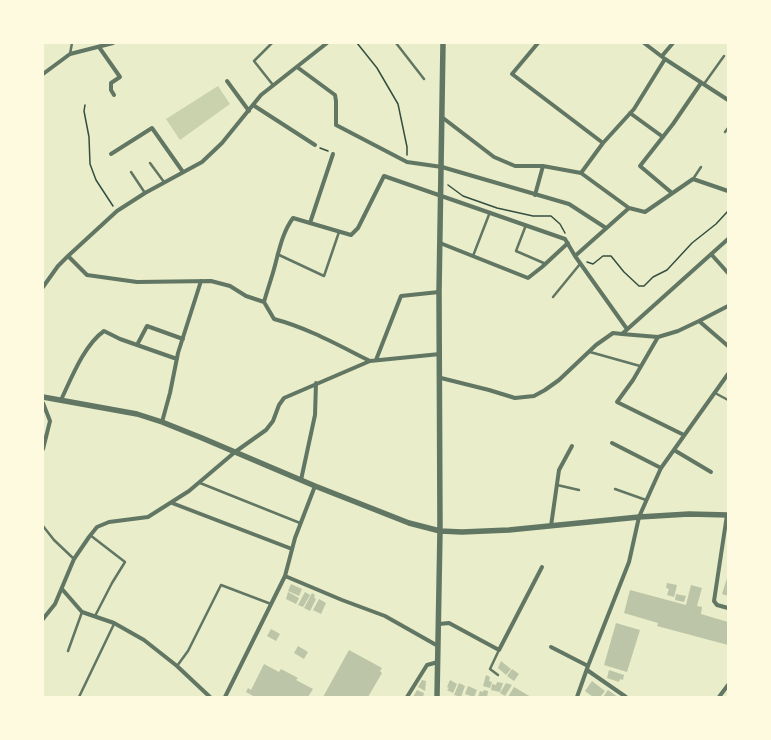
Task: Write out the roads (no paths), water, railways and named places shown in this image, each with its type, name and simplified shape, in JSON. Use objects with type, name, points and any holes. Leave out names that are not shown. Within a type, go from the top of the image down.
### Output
[{"type":"street","points":[[43,74],[70,54],[112,43]]},
{"type":"street","points":[[43,287],[58,266],[117,211],[145,193],[202,162],[222,143],[261,95],[327,43]]},
{"type":"street","points":[[437,697],[441,378],[439,292],[443,118],[443,43]]},
{"type":"street","points":[[538,43],[512,74],[603,143]]},
{"type":"street","points":[[644,43],[728,100]]},
{"type":"street","points":[[581,173],[603,143],[630,113],[673,43]]},
{"type":"street","points":[[99,47],[120,77],[111,83],[111,90],[114,95]]},
{"type":"street","points":[[297,67],[335,95],[336,125],[407,162],[442,168],[569,204],[606,228]]},
{"type":"street","points":[[227,82],[249,111]]},
{"type":"street","points":[[672,193],[640,166],[703,83]]},
{"type":"street","points":[[253,105],[315,145]]},
{"type":"street","points":[[630,113],[663,137]]},
{"type":"street","points":[[443,118],[494,157],[515,166],[543,166],[581,173],[629,208],[645,212],[692,179],[728,191]]},
{"type":"street","points":[[111,154],[152,128],[183,172]]},
{"type":"street","points":[[310,223],[333,154]]},
{"type":"street","points":[[535,194],[543,166]]},
{"type":"street","points":[[264,302],[277,254],[288,225],[293,218],[350,235],[358,228],[384,176],[441,194],[565,239],[576,255],[580,264],[628,329]]},
{"type":"street","points":[[576,255],[629,208]]},
{"type":"street","points":[[622,334],[728,239]]},
{"type":"street","points":[[440,243],[528,278],[546,264],[568,243]]},
{"type":"street","points":[[711,254],[728,273]]},
{"type":"street","points":[[68,256],[87,275],[137,282],[211,281],[230,286],[246,296],[264,302],[274,319],[312,332],[370,361]]},
{"type":"street","points":[[162,422],[182,339],[201,281]]},
{"type":"street","points":[[376,360],[402,296],[439,292]]},
{"type":"street","points":[[441,378],[515,398],[534,396],[559,380],[589,352],[613,333],[658,336],[678,331],[699,322],[728,306]]},
{"type":"street","points":[[699,322],[728,346]]},
{"type":"street","points":[[137,345],[147,326],[182,339]]},
{"type":"street","points":[[61,400],[81,360],[97,336],[104,332],[177,359]]},
{"type":"street","points":[[658,336],[633,380],[617,402],[684,435]]},
{"type":"street","points":[[43,619],[55,604],[74,559],[97,527],[109,522],[148,517],[172,503],[200,483],[235,452],[266,430],[273,421],[279,405],[284,398],[370,361],[440,354]]},
{"type":"street","points":[[577,697],[629,562],[639,517],[662,468],[714,393],[728,376]]},
{"type":"street","points":[[301,480],[315,415],[316,383]]},
{"type":"street","points":[[43,397],[136,414],[162,422],[315,486],[409,523],[440,531],[462,532],[550,526],[639,517],[689,514],[727,515],[714,601],[717,605],[728,608]]},
{"type":"street","points":[[43,403],[50,421],[43,449]]},
{"type":"street","points":[[612,443],[662,468]]},
{"type":"street","points":[[550,526],[558,470],[572,446]]},
{"type":"street","points":[[674,450],[711,472]]},
{"type":"street","points":[[225,697],[285,576],[292,549],[315,486]]},
{"type":"street","points":[[172,503],[292,549]]},
{"type":"street","points":[[438,624],[449,623],[500,650],[542,567]]},
{"type":"street","points":[[285,576],[385,616],[438,646]]},
{"type":"street","points":[[62,589],[82,612],[114,623],[144,640],[177,666],[210,697]]},
{"type":"street","points":[[551,647],[587,668],[626,697]]},
{"type":"street","points":[[407,697],[427,665],[438,662]]},
{"type":"street","points":[[719,697],[728,685]]},
{"type":"lane","points":[[70,54],[72,43]]},
{"type":"lane","points":[[272,43],[254,61],[273,85]]},
{"type":"lane","points":[[396,43],[424,80]]},
{"type":"lane","points":[[703,83],[724,56]]},
{"type":"lane","points":[[725,132],[728,128]]},
{"type":"lane","points":[[150,163],[164,183]]},
{"type":"lane","points":[[692,179],[702,167]]},
{"type":"lane","points":[[131,172],[145,193]]},
{"type":"lane","points":[[473,256],[490,212]]},
{"type":"lane","points":[[526,225],[516,251],[546,264]]},
{"type":"lane","points":[[277,254],[324,276],[339,232]]},
{"type":"lane","points":[[553,297],[580,264]]},
{"type":"lane","points":[[589,352],[640,366]]},
{"type":"lane","points":[[714,393],[728,400]]},
{"type":"lane","points":[[200,483],[301,523]]},
{"type":"lane","points":[[556,485],[579,490]]},
{"type":"lane","points":[[615,489],[647,500]]},
{"type":"lane","points":[[43,526],[54,540],[74,559]]},
{"type":"lane","points":[[90,535],[125,562],[95,616]]},
{"type":"lane","points":[[177,666],[188,651],[221,584],[271,604]]},
{"type":"lane","points":[[68,651],[82,612]]},
{"type":"lane","points":[[79,697],[114,623]]},
{"type":"lane","points":[[498,675],[490,669],[500,650]]}]
